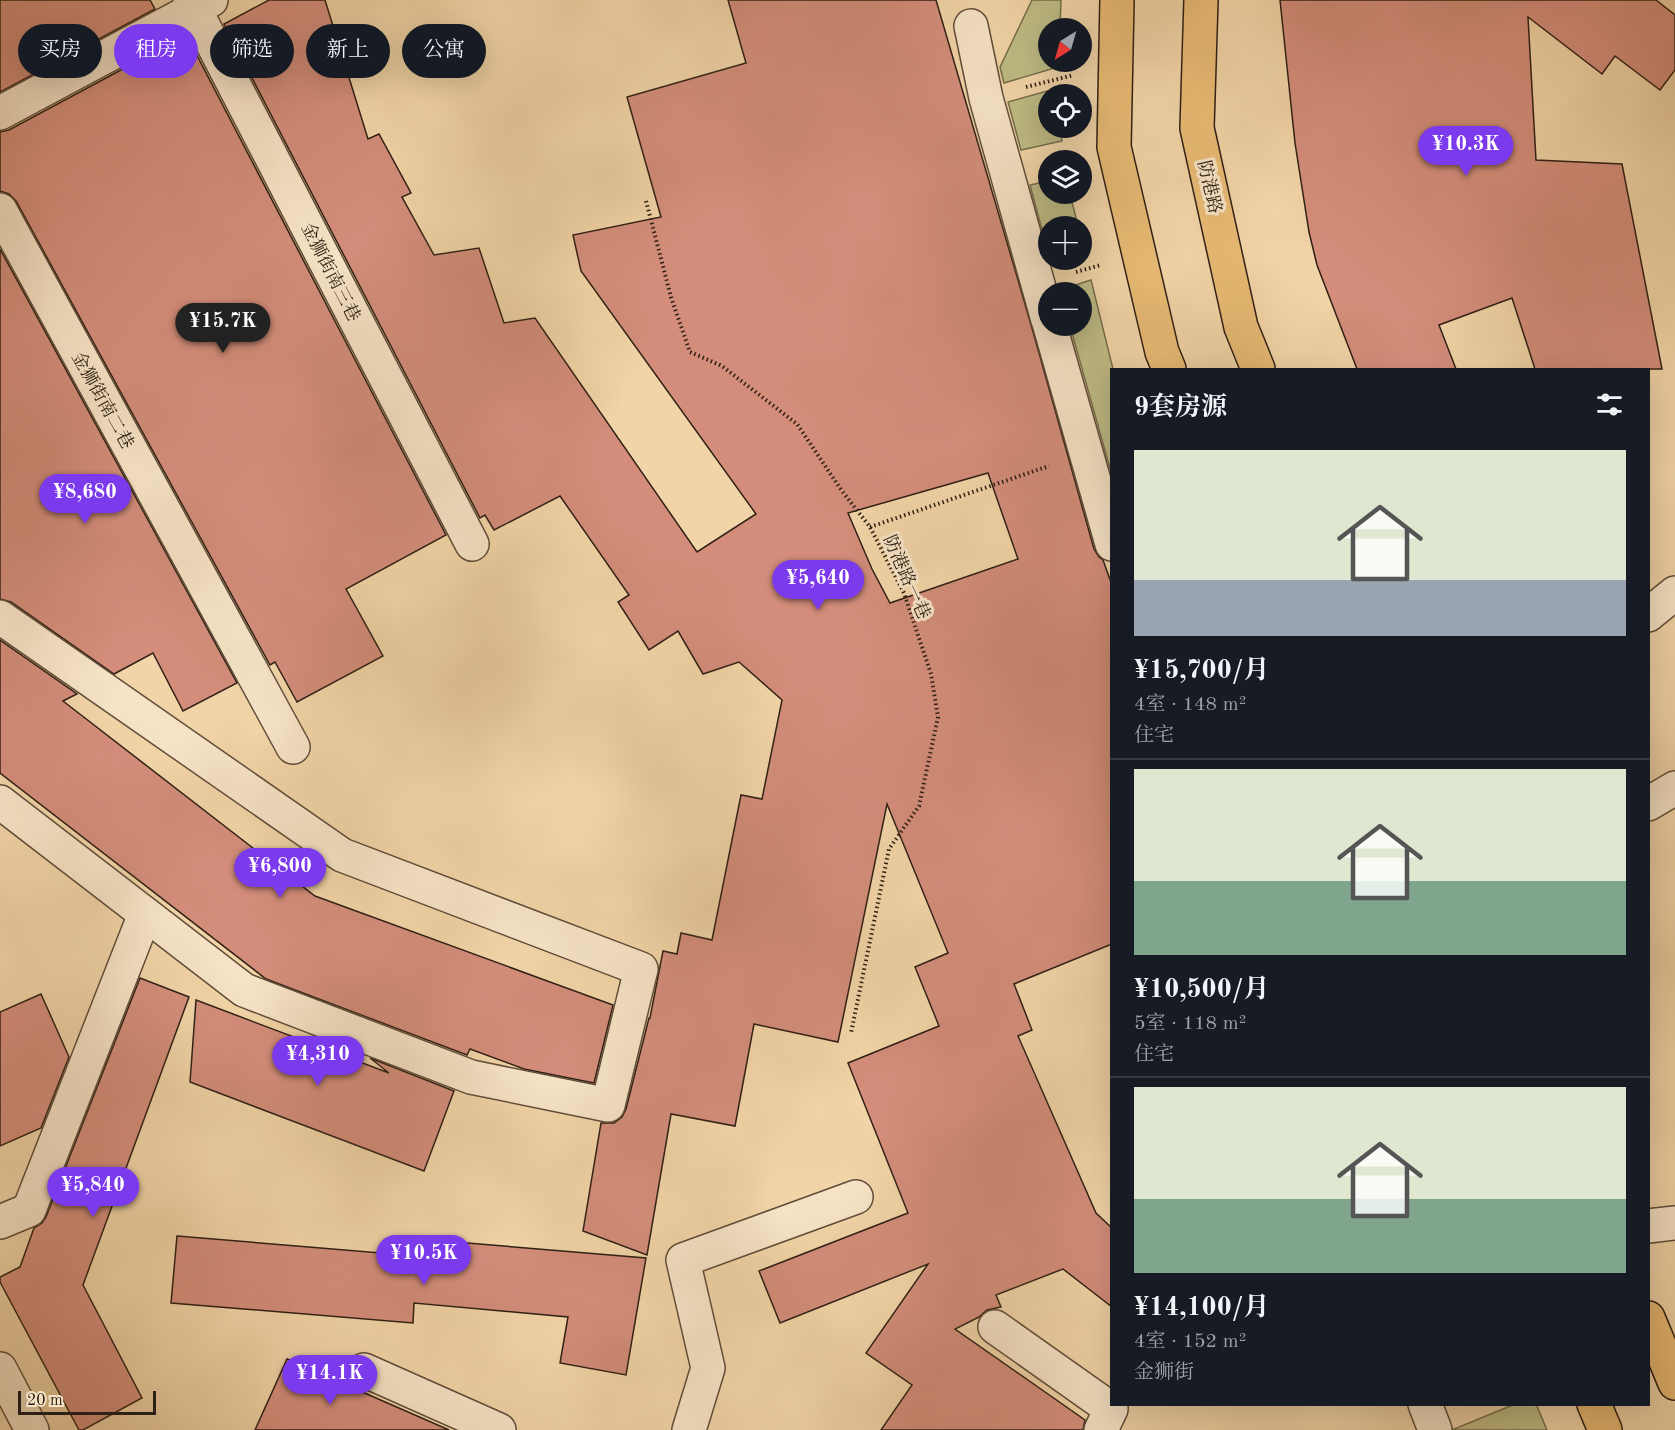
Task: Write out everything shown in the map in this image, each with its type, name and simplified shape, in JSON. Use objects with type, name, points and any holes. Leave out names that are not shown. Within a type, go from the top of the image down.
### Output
[{"type":"highway","points":[[1117,0],[1114,147],[1162,352],[1169,368]]},
{"type":"highway","name":"防港路","points":[[1201,0],[1197,128],[1241,327],[1258,368]]},
{"type":"highway","points":[[1650,1323],[1675,1383]]},
{"type":"highway","points":[[1595,1406],[1605,1430]]},
{"type":"street","points":[[0,113],[198,3]]},
{"type":"street","name":"金狮街南三巷","points":[[198,3],[472,544]]},
{"type":"street","points":[[971,26],[986,98],[1038,284]]},
{"type":"street","name":"金狮街南二巷","points":[[0,210],[293,747]]},
{"type":"street","points":[[1053,336],[1110,537]]},
{"type":"street","points":[[1650,613],[1675,593]]},
{"type":"street","points":[[0,617],[342,855],[641,969],[608,1105],[471,1077],[244,990],[0,802]]},
{"type":"street","points":[[1650,803],[1675,788]]},
{"type":"street","points":[[0,1222],[29,1210],[145,914]]},
{"type":"street","points":[[689,1430],[708,1368],[683,1260],[856,1197]]},
{"type":"street","points":[[1650,1226],[1675,1223]]},
{"type":"street","points":[[995,1327],[1112,1409],[1101,1430]]},
{"type":"street","points":[[0,1369],[8,1403],[32,1430]]},
{"type":"street","points":[[364,1370],[499,1430]]},
{"type":"street","points":[[1426,1406],[1435,1430]]},
{"type":"path","points":[[986,98],[1077,74]]},
{"type":"path","name":"防港路一巷","points":[[646,201],[671,297],[690,352],[722,366],[797,424],[842,491],[870,527],[904,593],[931,674],[938,717],[920,806],[889,849],[851,1034]]},
{"type":"path","points":[[870,527],[1087,453]]},
{"type":"shaded area","points":[[1032,0],[1061,0],[1060,18],[1038,18],[1038,72],[1041,72],[1004,83],[1000,67]]},
{"type":"shaded area","points":[[1038,94],[1038,138],[1062,138],[1062,141],[1021,150],[1008,102]]},
{"type":"shaded area","points":[[1038,183],[1038,204],[1072,204],[1076,216],[1038,216],[1030,185]]},
{"type":"shaded area","points":[[1092,284],[1113,368],[1110,368],[1110,468],[1073,336],[1092,336]]},
{"type":"shaded area","points":[[1510,1406],[1537,1406],[1547,1430],[1452,1430]]},
{"type":"building","points":[[0,0],[150,0],[155,9],[127,24],[114,24],[114,31],[102,37],[102,24],[18,24],[18,78],[26,78],[0,92]]},
{"type":"building","points":[[269,0],[325,0],[332,24],[306,24],[306,78],[349,78],[368,139],[379,134],[411,193],[402,197],[434,255],[479,248],[504,323],[535,318],[697,552],[756,514],[581,271],[573,235],[661,217],[627,97],[746,63],[728,0],[936,0],[1094,549],[1103,560],[1110,579],[1110,945],[1014,984],[1032,1030],[1018,1036],[1096,1213],[1110,1226],[1110,1305],[1063,1269],[996,1295],[1001,1307],[987,1310],[979,1317],[955,1329],[1085,1420],[1083,1430],[881,1430],[912,1385],[866,1353],[928,1264],[780,1323],[759,1271],[908,1213],[848,1063],[939,1026],[915,967],[948,953],[887,804],[838,1042],[754,1024],[735,1126],[671,1114],[647,1255],[583,1231],[601,1123],[614,1123],[622,1117],[626,1109],[650,1018],[663,951],[677,954],[681,933],[712,940],[741,795],[762,799],[782,700],[739,662],[703,674],[678,631],[649,650],[618,602],[629,595],[560,496],[494,530],[485,515],[480,518],[252,78],[294,78],[294,24],[224,24]],"holes":[[[988,473],[1018,559],[890,603],[872,569],[848,513]]]},
{"type":"building","points":[[1280,0],[1656,0],[1675,15],[1675,70],[1660,90],[1615,56],[1602,74],[1528,17],[1536,160],[1622,164],[1662,369],[1535,368],[1512,298],[1439,325],[1456,368],[1357,368],[1317,265],[1309,232],[1295,143]]},
{"type":"building","points":[[198,57],[446,535],[346,589],[383,656],[297,702],[275,662],[270,665],[16,201],[9,194],[0,191],[0,132],[9,130],[114,74],[114,78],[198,78]]},
{"type":"building","points":[[0,249],[237,683],[183,711],[153,653],[114,674],[11,602],[0,599]]},
{"type":"building","points":[[0,640],[77,694],[63,701],[315,896],[613,1005],[594,1083],[524,1069],[470,1049],[467,1055],[266,979],[0,773]]},
{"type":"building","points":[[140,978],[189,997],[83,1285],[142,1398],[83,1430],[79,1430],[0,1282],[0,1277],[20,1267],[34,1228],[46,1217]]},
{"type":"building","points":[[41,994],[69,1057],[41,1128],[0,1146],[0,1012]]},
{"type":"building","points":[[196,1000],[389,1073],[370,1058],[454,1091],[424,1171],[190,1082]]},
{"type":"building","points":[[177,1236],[417,1256],[419,1239],[646,1258],[626,1375],[560,1363],[568,1317],[414,1303],[413,1323],[171,1303]]},
{"type":"building","points":[[287,1359],[449,1430],[255,1430]]}]
